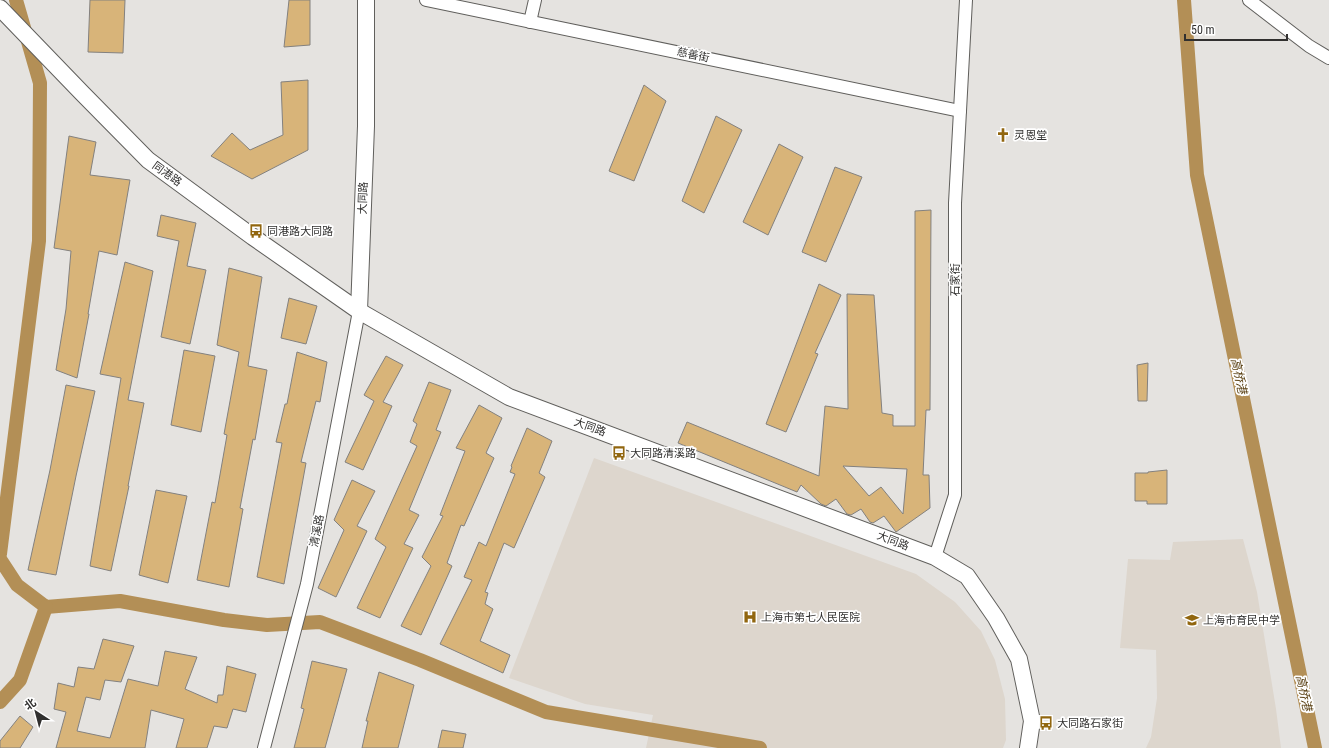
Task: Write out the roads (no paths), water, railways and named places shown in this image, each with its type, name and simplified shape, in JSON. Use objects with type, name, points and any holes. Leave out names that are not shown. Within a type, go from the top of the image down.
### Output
[{"type":"street","name":"大同路","points":[[366,0],[366,126],[359,311],[509,397],[935,557],[967,576],[996,618],[1019,659],[1032,721],[1028,748]]},
{"type":"street","name":"慈善街","points":[[426,0],[960,111]]},
{"type":"street","points":[[530,22],[535,0]]},
{"type":"street","name":"石家街","points":[[935,557],[955,495],[954,203],[966,0]]},
{"type":"street","points":[[1249,0],[1310,46],[1329,58]]},
{"type":"street","name":"同港路","points":[[0,8],[148,160],[253,237],[359,311]]},
{"type":"street","name":"清溪路","points":[[264,748],[307,584],[359,311]]},
{"type":"waterway","points":[[0,554],[39,241],[40,83],[16,0]]},
{"type":"waterway","name":"高桥港","points":[[1184,0],[1197,175],[1315,748]]},
{"type":"waterway","points":[[0,559],[17,585],[46,607],[120,601],[224,620],[267,625],[320,622],[420,660],[546,712],[760,748]]},
{"type":"waterway","points":[[0,702],[20,680],[46,607]]},
{"type":"place","name":"灵恩堂","points":[[1003,135]]},
{"type":"place","name":"同港路大同路","points":[[256,231]]},
{"type":"place","name":"大同路清溪路","points":[[619,453]]},
{"type":"place","name":"上海市第七人民医院","points":[[750,617]]},
{"type":"place","name":"上海市育民中学","points":[[1192,620]]},
{"type":"place","name":"大同路石家街","points":[[1046,723]]}]
